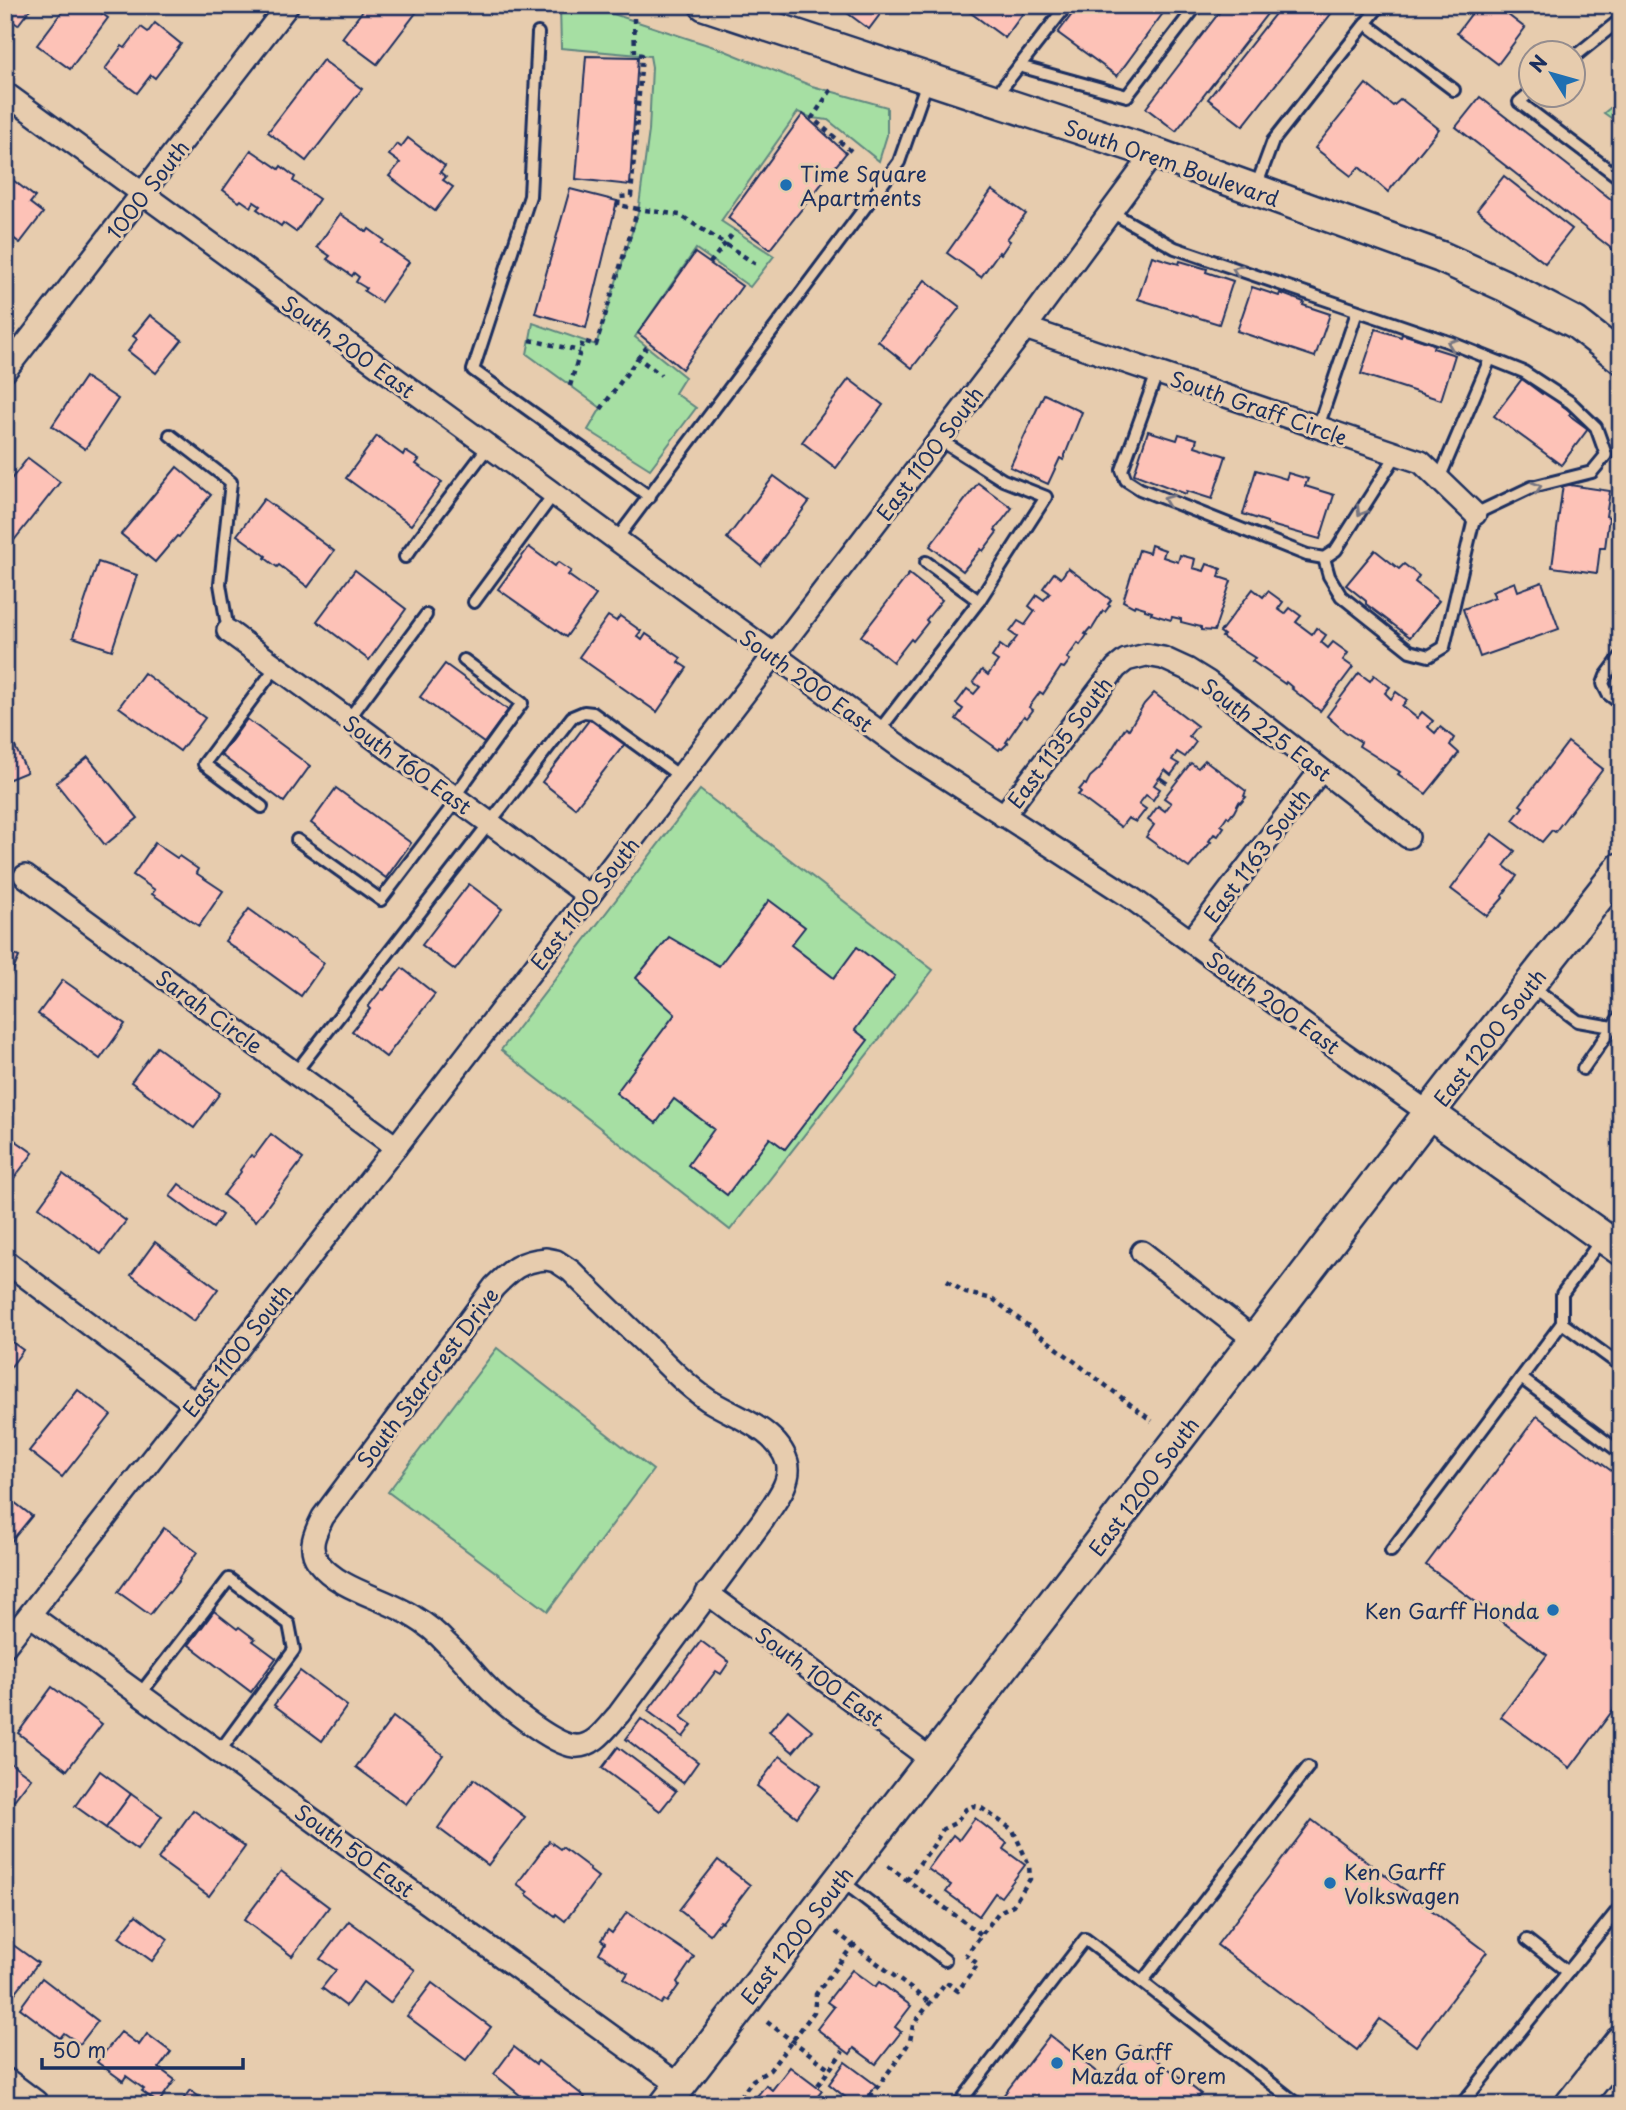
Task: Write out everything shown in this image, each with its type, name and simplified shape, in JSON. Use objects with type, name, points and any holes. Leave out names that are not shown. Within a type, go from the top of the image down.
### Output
[{"type":"main road","points":[[1572,2105],[1621,2043]]},
{"type":"street","name":"1000 South","points":[[5,371],[288,5]]},
{"type":"street","name":"South Orem Boulevard","points":[[705,5],[765,14],[928,80],[1154,153],[1441,257],[1576,323],[1621,358]]},
{"type":"street","name":"South 200 East","points":[[5,93],[878,732],[1003,816],[1076,861],[1191,941],[1343,1053],[1612,1244]]},
{"type":"street","name":"East 1100 South","points":[[5,1646],[396,1147],[775,655],[1025,328],[1154,153]]},
{"type":"street","name":"South Graff Circle","points":[[1025,328],[1421,461],[1475,514]]},
{"type":"street","name":"South 160 East","points":[[228,631],[589,896]]},
{"type":"street","name":"South 225 East","points":[[1116,668],[1126,660],[1146,655],[1163,658],[1187,669],[1216,688],[1408,837]]},
{"type":"street","name":"East 1135 South","points":[[1003,816],[1116,668]]},
{"type":"street","name":"East 1163 South","points":[[1191,941],[1321,769]]},
{"type":"street","name":"East 1200 South","points":[[672,2095],[1621,867]]},
{"type":"street","name":"Sarah Circle","points":[[25,876],[396,1147]]},
{"type":"street","points":[[1142,1252],[1255,1340]]},
{"type":"street","name":"South Starcrest Drive","points":[[545,1259],[556,1261],[571,1271],[684,1381],[708,1400],[758,1428],[774,1440],[783,1453],[788,1466],[782,1491],[707,1593],[619,1713],[596,1738],[584,1746],[571,1746],[557,1741],[537,1728],[489,1690],[447,1644],[414,1617],[345,1583],[326,1570],[316,1560],[313,1538],[323,1517],[494,1287],[515,1267],[545,1259]]},
{"type":"street","points":[[5,1261],[194,1403]]},
{"type":"street","name":"South 100 East","points":[[707,1593],[932,1760]]},
{"type":"street","name":"South 50 East","points":[[30,1615],[219,1752],[672,2095]]},
{"type":"street","points":[[5,2084],[33,2105]]},
{"type":"lane","points":[[992,101],[1067,5]]},
{"type":"lane","points":[[1019,66],[1127,96],[1197,5]]},
{"type":"lane","points":[[1255,189],[1273,141],[1380,5]]},
{"type":"lane","points":[[1588,45],[1621,19]]},
{"type":"lane","points":[[1365,23],[1454,90]]},
{"type":"lane","points":[[538,33],[530,197],[473,370],[650,497]]},
{"type":"lane","points":[[616,540],[898,162],[928,80]]},
{"type":"lane","points":[[1527,108],[1621,180]]},
{"type":"lane","points":[[1111,212],[1175,248],[1449,342],[1524,372],[1570,402],[1596,427],[1606,456],[1592,471],[1532,487],[1475,514],[1444,647],[1429,656],[1410,651],[1341,596],[1329,576],[1324,558]]},
{"type":"lane","points":[[1318,427],[1357,312]]},
{"type":"lane","points":[[1439,479],[1490,359]]},
{"type":"lane","points":[[1157,373],[1122,470],[1126,480],[1140,489],[1307,555],[1324,558],[1336,550],[1397,454]]},
{"type":"lane","points":[[170,435],[230,482],[220,583],[228,631]]},
{"type":"lane","points":[[878,732],[979,601],[1046,497],[1003,480],[940,440]]},
{"type":"lane","points":[[405,557],[488,447]]},
{"type":"lane","points":[[474,602],[554,495]]},
{"type":"lane","points":[[926,562],[979,601]]},
{"type":"lane","points":[[348,720],[426,615]]},
{"type":"lane","points":[[1621,656],[1603,684],[1608,694],[1621,704]]},
{"type":"lane","points":[[297,839],[381,900],[456,799],[522,703],[464,660]]},
{"type":"lane","points":[[262,807],[204,764],[276,667]]},
{"type":"lane","points":[[295,1073],[572,717],[584,712],[593,713],[681,777]]},
{"type":"lane","points":[[1529,985],[1578,1021],[1612,1027]]},
{"type":"lane","points":[[1583,1069],[1621,1015]]},
{"type":"lane","points":[[1391,1551],[1562,1323],[1562,1294],[1612,1244]]},
{"type":"lane","points":[[1562,1323],[1621,1366]]},
{"type":"lane","points":[[1521,1378],[1621,1453]]},
{"type":"lane","points":[[140,1694],[229,1579],[289,1624],[294,1650],[219,1752]]},
{"type":"lane","points":[[1142,1982],[1308,1767]]},
{"type":"lane","points":[[840,1879],[945,1960]]},
{"type":"lane","points":[[1461,2105],[1621,1906]]},
{"type":"lane","points":[[958,2105],[1085,1939],[1299,2105]]},
{"type":"lane","points":[[1527,1940],[1568,1972]]},
{"type":"lane","points":[[1612,2105],[1621,2094]]},
{"type":"path","points":[[634,18],[635,54],[642,55],[631,196],[619,197],[618,205],[680,215],[759,266]]},
{"type":"path","points":[[831,90],[812,118],[850,151]]},
{"type":"path","points":[[570,386],[583,341],[596,345],[638,209]]},
{"type":"path","points":[[710,263],[734,231]]},
{"type":"path","points":[[530,340],[580,351]]},
{"type":"path","points":[[601,409],[647,347]]},
{"type":"path","points":[[638,358],[661,375]]},
{"type":"path","points":[[947,1280],[966,1293],[993,1299],[1152,1421]]},
{"type":"path","points":[[907,1880],[943,1829],[955,1823],[966,1809],[980,1807],[1013,1829],[1029,1865],[1030,1880],[1013,1905],[999,1912],[966,1955]]},
{"type":"path","points":[[888,1866],[982,1935]]},
{"type":"path","points":[[836,1932],[930,2003]]},
{"type":"path","points":[[734,2105],[752,2080],[770,2070],[814,2012],[816,1994],[853,1945]]},
{"type":"path","points":[[864,2105],[910,2041],[913,2025],[946,1982],[958,1991],[978,1964],[959,1951]]},
{"type":"path","points":[[767,2022],[830,2069]]},
{"type":"path","points":[[818,2085],[843,2052]]},
{"type":"green space","name":"Time Square Apartments","points":[[560,5],[586,5],[723,50],[812,86],[887,107],[887,135],[879,161],[828,120],[812,118],[798,112],[721,221],[774,256],[750,287],[696,249],[635,337],[685,377],[675,393],[696,408],[650,469],[588,430],[601,408],[527,354],[533,323],[596,345],[638,213],[649,131],[652,67],[650,56],[561,48]]},
{"type":"green space","points":[[1621,99],[1621,125],[1604,113]]},
{"type":"green space","points":[[700,790],[933,970],[730,1230],[501,1050]]},
{"type":"green space","points":[[497,1348],[653,1470],[548,1611],[388,1492]]},
{"type":"building","points":[[5,5],[33,5],[18,25],[5,16]]},
{"type":"building","points":[[67,5],[90,5],[108,18],[70,69],[37,45]]},
{"type":"building","points":[[367,5],[422,5],[377,64],[342,38]]},
{"type":"building","points":[[887,5],[869,29],[839,7]]},
{"type":"building","points":[[960,5],[1029,5],[1005,38]]},
{"type":"building","points":[[1079,5],[1169,5],[1117,76],[1058,33]]},
{"type":"building","points":[[1225,5],[1274,5],[1176,131],[1146,108]]},
{"type":"building","points":[[1282,5],[1338,5],[1243,126],[1208,99]]},
{"type":"building","points":[[1478,5],[1495,5],[1525,28],[1498,64],[1457,33]]},
{"type":"building","points":[[155,23],[181,44],[155,78],[151,75],[137,93],[105,69],[141,27],[148,32]]},
{"type":"building","points":[[586,56],[638,57],[630,185],[576,179]]},
{"type":"building","points":[[323,60],[362,89],[306,161],[268,132]]},
{"type":"building","points":[[1366,84],[1393,106],[1401,99],[1439,129],[1388,192],[1359,167],[1351,176],[1315,148]]},
{"type":"building","points":[[1480,97],[1621,207],[1621,256],[1456,127]]},
{"type":"building","name":"Time Square Apartments","points":[[803,114],[846,153],[770,249],[728,218]]},
{"type":"building","points":[[408,138],[445,166],[440,172],[446,177],[443,180],[453,187],[435,211],[389,176],[400,163],[389,155],[397,144],[401,147]]},
{"type":"building","points":[[251,150],[279,169],[281,166],[295,177],[293,181],[319,199],[296,232],[283,223],[281,226],[257,209],[260,206],[254,202],[251,207],[223,190]]},
{"type":"building","points":[[5,174],[35,197],[30,203],[43,213],[20,243],[5,232]]},
{"type":"building","points":[[1504,176],[1572,229],[1545,263],[1477,210]]},
{"type":"building","points":[[570,189],[617,201],[586,328],[535,313]]},
{"type":"building","points":[[992,190],[1026,214],[1007,239],[1010,241],[1001,254],[999,252],[981,277],[947,253]]},
{"type":"building","points":[[340,214],[367,232],[369,229],[384,240],[382,243],[409,262],[381,302],[356,282],[359,277],[354,273],[352,276],[327,259],[330,256],[317,247]]},
{"type":"building","points":[[695,253],[742,286],[682,369],[638,333]]},
{"type":"building","points":[[1152,256],[1207,269],[1206,272],[1233,281],[1219,324],[1138,299]]},
{"type":"building","points":[[925,280],[960,307],[912,368],[878,341]]},
{"type":"building","points":[[1252,287],[1279,296],[1280,293],[1304,302],[1303,305],[1330,314],[1315,357],[1237,331]]},
{"type":"building","points":[[150,315],[182,340],[156,373],[128,351],[137,339],[133,336]]},
{"type":"building","points":[[1376,329],[1434,344],[1433,348],[1455,355],[1441,400],[1361,374]]},
{"type":"building","points":[[85,377],[118,399],[85,449],[52,426]]},
{"type":"building","points":[[849,379],[883,405],[836,468],[802,442]]},
{"type":"building","points":[[1522,379],[1571,412],[1569,415],[1588,429],[1561,465],[1494,416]]},
{"type":"building","points":[[1044,394],[1082,412],[1063,460],[1060,458],[1048,484],[1010,467]]},
{"type":"building","points":[[1148,431],[1177,440],[1179,434],[1197,439],[1195,446],[1226,456],[1212,499],[1187,491],[1186,494],[1134,474]]},
{"type":"building","points":[[377,436],[403,455],[405,451],[419,460],[416,464],[442,482],[411,525],[346,478]]},
{"type":"building","points":[[28,458],[60,482],[8,548],[5,546],[5,483],[8,483]]},
{"type":"building","points":[[177,467],[211,495],[179,537],[177,536],[155,562],[121,534]]},
{"type":"building","points":[[1256,470],[1286,479],[1288,473],[1308,479],[1305,486],[1334,495],[1320,539],[1243,514]]},
{"type":"building","points":[[774,476],[809,502],[761,565],[727,538]]},
{"type":"building","points":[[978,483],[1012,508],[983,551],[981,549],[963,571],[930,546]]},
{"type":"building","points":[[1563,484],[1610,491],[1605,548],[1600,548],[1597,573],[1552,567]]},
{"type":"building","points":[[264,499],[334,551],[308,587],[279,565],[277,567],[237,535]]},
{"type":"building","points":[[1151,545],[1165,550],[1163,557],[1178,562],[1180,555],[1195,559],[1193,568],[1204,571],[1207,564],[1221,569],[1219,577],[1231,581],[1214,631],[1201,630],[1201,627],[1181,622],[1181,619],[1172,617],[1171,620],[1151,614],[1152,612],[1145,608],[1134,607],[1123,601],[1139,550],[1149,553]]},
{"type":"building","points":[[529,547],[555,566],[558,562],[571,571],[568,575],[596,595],[566,637],[498,589]]},
{"type":"building","points":[[1375,550],[1399,569],[1404,564],[1419,576],[1415,582],[1439,601],[1410,637],[1366,604],[1366,601],[1346,585]]},
{"type":"building","points":[[98,562],[137,575],[112,650],[73,637]]},
{"type":"building","points":[[1068,568],[1111,600],[1108,604],[1110,605],[1067,658],[1070,660],[1064,668],[1061,667],[1043,694],[1040,692],[1029,707],[1033,710],[1027,718],[1024,716],[1006,742],[1008,743],[999,750],[956,719],[963,709],[956,704],[967,689],[974,694],[980,687],[973,682],[982,670],[988,675],[998,661],[992,657],[1000,645],[1007,650],[1017,637],[1010,632],[1018,621],[1025,625],[1035,611],[1029,606],[1037,595],[1044,600],[1050,593],[1043,588],[1054,573],[1061,578]]},
{"type":"building","points":[[355,570],[406,609],[369,660],[317,621]]},
{"type":"building","points":[[909,574],[942,600],[913,641],[911,639],[893,662],[861,636]]},
{"type":"building","points":[[1515,582],[1518,591],[1542,582],[1559,629],[1480,657],[1463,609],[1495,597],[1492,591]]},
{"type":"building","points":[[1253,589],[1263,597],[1268,591],[1283,602],[1278,609],[1285,614],[1290,608],[1301,616],[1296,622],[1312,634],[1316,628],[1326,635],[1321,642],[1328,648],[1333,642],[1348,653],[1343,660],[1353,667],[1320,711],[1286,682],[1285,684],[1252,661],[1255,658],[1222,637],[1224,635],[1220,632]]},
{"type":"building","points":[[608,616],[616,621],[620,616],[641,631],[637,636],[642,640],[646,634],[681,658],[678,662],[687,668],[657,712],[579,657]]},
{"type":"building","points":[[445,664],[508,710],[484,743],[420,697]]},
{"type":"building","points":[[144,673],[205,718],[180,751],[119,707]]},
{"type":"building","points":[[1359,673],[1370,681],[1374,675],[1390,687],[1385,693],[1391,699],[1396,692],[1407,700],[1402,706],[1417,718],[1422,712],[1433,721],[1428,727],[1435,733],[1440,727],[1454,738],[1450,745],[1459,753],[1426,794],[1398,774],[1400,772],[1359,746],[1361,742],[1327,716]]},
{"type":"building","points":[[1154,693],[1197,726],[1189,736],[1196,742],[1185,757],[1177,752],[1172,760],[1179,764],[1171,775],[1165,770],[1160,777],[1166,783],[1159,778],[1154,785],[1160,789],[1153,800],[1146,795],[1139,804],[1146,809],[1136,822],[1128,818],[1121,827],[1078,795],[1081,792],[1079,790],[1100,768],[1126,727],[1129,729]]},
{"type":"building","points":[[593,715],[627,741],[575,808],[542,782]]},
{"type":"building","points":[[247,719],[310,766],[284,802],[221,755]]},
{"type":"building","points":[[9,734],[27,772],[5,781],[5,736]]},
{"type":"building","points":[[1568,742],[1603,769],[1555,832],[1552,830],[1542,842],[1513,820],[1523,807],[1520,805]]},
{"type":"building","points":[[88,757],[138,818],[105,845],[56,783]]},
{"type":"building","points":[[1205,760],[1246,791],[1246,797],[1239,802],[1229,818],[1227,816],[1218,836],[1214,834],[1209,841],[1211,842],[1189,868],[1146,837],[1154,825],[1148,820],[1158,806],[1165,811],[1171,803],[1164,798],[1191,763],[1198,768]]},
{"type":"building","points":[[336,788],[411,843],[386,878],[311,823]]},
{"type":"building","points":[[1492,834],[1515,851],[1504,866],[1517,876],[1487,916],[1451,889]]},
{"type":"building","points":[[155,843],[198,869],[196,873],[223,891],[199,926],[152,894],[155,890],[133,875]]},
{"type":"building","points":[[469,884],[502,909],[455,970],[422,945]]},
{"type":"building","points":[[769,900],[805,927],[791,945],[834,978],[857,947],[895,976],[855,1030],[868,1040],[785,1149],[770,1138],[727,1195],[688,1165],[714,1129],[674,1099],[656,1123],[616,1093],[675,1014],[636,978],[669,937],[719,966]]},
{"type":"building","points":[[249,909],[324,963],[301,996],[225,941]]},
{"type":"building","points":[[5,951],[19,957],[5,988]]},
{"type":"building","points":[[402,968],[435,994],[386,1057],[352,1031],[382,989],[384,990]]},
{"type":"building","points":[[63,980],[125,1024],[100,1059],[38,1014]]},
{"type":"building","points":[[157,1047],[220,1093],[194,1128],[131,1082]]},
{"type":"building","points":[[5,1133],[33,1153],[8,1186],[5,1184]]},
{"type":"building","points":[[271,1134],[303,1159],[256,1221],[223,1195],[251,1155],[254,1157]]},
{"type":"building","points":[[63,1174],[126,1221],[101,1254],[39,1207]]},
{"type":"building","points":[[179,1184],[222,1215],[213,1228],[170,1196]]},
{"type":"building","points":[[155,1242],[218,1289],[194,1321],[131,1275]]},
{"type":"building","points":[[5,1337],[23,1350],[5,1375]]},
{"type":"building","points":[[78,1390],[111,1415],[62,1477],[29,1451]]},
{"type":"building","name":"Ken Garff Honda","points":[[1537,1416],[1621,1478],[1621,1703],[1619,1702],[1570,1768],[1501,1717],[1547,1655],[1426,1565]]},
{"type":"building","points":[[5,1495],[32,1516],[5,1549]]},
{"type":"building","points":[[164,1528],[197,1552],[180,1579],[150,1615],[118,1592]]},
{"type":"building","points":[[214,1611],[255,1639],[253,1641],[276,1658],[251,1692],[189,1645]]},
{"type":"building","points":[[701,1641],[729,1662],[721,1674],[716,1671],[681,1717],[692,1725],[683,1737],[648,1711]]},
{"type":"building","points":[[300,1671],[347,1706],[322,1741],[274,1705]]},
{"type":"building","points":[[52,1687],[102,1724],[67,1770],[18,1733]]},
{"type":"building","points":[[788,1710],[812,1730],[793,1752],[769,1732]]},
{"type":"building","points":[[393,1717],[443,1755],[406,1804],[356,1767]]},
{"type":"building","points":[[641,1719],[698,1762],[683,1783],[626,1739]]},
{"type":"building","points":[[618,1747],[676,1791],[660,1811],[602,1768]]},
{"type":"building","points":[[780,1756],[820,1786],[797,1817],[757,1786]]},
{"type":"building","points":[[5,1759],[31,1778],[5,1812]]},
{"type":"building","points":[[100,1771],[131,1794],[106,1828],[75,1806]]},
{"type":"building","points":[[474,1779],[525,1817],[488,1865],[438,1828]]},
{"type":"building","points":[[131,1794],[162,1816],[137,1850],[106,1828]]},
{"type":"building","points":[[193,1810],[245,1847],[209,1896],[158,1859]]},
{"type":"building","points":[[975,1818],[1007,1843],[1003,1849],[1025,1865],[1001,1897],[995,1893],[979,1916],[946,1892],[951,1885],[928,1869],[953,1835],[959,1840]]},
{"type":"building","name":"Ken Garff Volkswagen","points":[[1312,1820],[1487,1952],[1416,2046],[1380,2019],[1357,2050],[1217,1945]]},
{"type":"building","points":[[549,1841],[560,1849],[562,1847],[598,1877],[565,1921],[526,1894],[528,1892],[517,1884]]},
{"type":"building","points":[[718,1860],[750,1885],[710,1934],[679,1910]]},
{"type":"building","points":[[281,1871],[329,1907],[292,1956],[244,1920]]},
{"type":"building","points":[[627,1912],[694,1957],[667,2002],[664,2000],[661,2004],[624,1979],[628,1973],[599,1953],[605,1943],[601,1940],[608,1930],[612,1933]]},
{"type":"building","points":[[136,1915],[168,1939],[152,1961],[119,1937]]},
{"type":"building","points":[[349,1921],[415,1970],[390,2003],[363,1982],[346,2006],[322,1988],[336,1970],[320,1959]]},
{"type":"building","points":[[5,1939],[38,1963],[15,1993],[5,1985]]},
{"type":"building","points":[[852,1970],[875,1987],[879,1982],[911,2006],[895,2027],[901,2032],[876,2064],[854,2048],[850,2054],[817,2029],[834,2007],[827,2002]]},
{"type":"building","points":[[42,1978],[98,2021],[80,2044],[64,2033],[60,2038],[20,2008]]},
{"type":"building","points":[[432,1983],[491,2027],[466,2060],[407,2016]]},
{"type":"building","points":[[121,2032],[139,2045],[147,2034],[171,2052],[159,2068],[175,2080],[158,2103],[126,2076],[123,2081],[97,2062]]},
{"type":"building","name":"Ken Garff Mazda of Orem","points":[[1050,2035],[1109,2082],[1138,2045],[1201,2094],[1193,2105],[996,2105]]},
{"type":"building","points":[[514,2047],[536,2064],[538,2061],[585,2097],[579,2105],[532,2105],[494,2074]]},
{"type":"building","points":[[845,2062],[876,2085],[861,2105],[855,2105],[829,2084]]},
{"type":"building","points":[[790,2067],[822,2091],[817,2097],[827,2105],[750,2105],[766,2085],[772,2090]]},
{"type":"building","points":[[190,2090],[210,2105],[179,2105]]},
{"type":"place","name":"Time Square Apartments","points":[[786,185]]},
{"type":"place","name":"Ken Garff Honda","points":[[1553,1610]]},
{"type":"place","name":"Ken Garff Volkswagen","points":[[1330,1883]]},
{"type":"place","name":"Ken Garff Mazda of Orem","points":[[1057,2063]]}]
